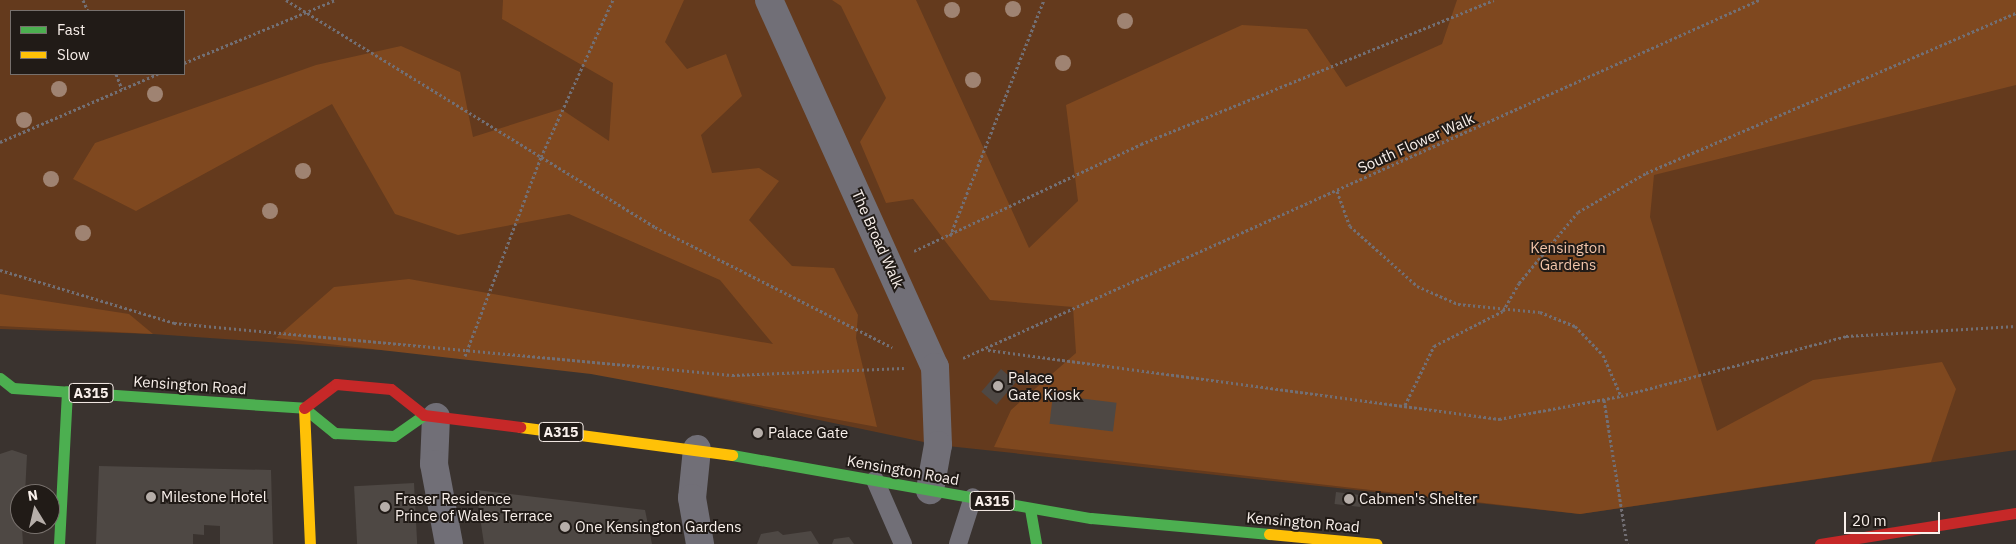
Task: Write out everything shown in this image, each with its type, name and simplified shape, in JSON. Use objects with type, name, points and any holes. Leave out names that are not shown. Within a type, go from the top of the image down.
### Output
[{"type":"main road","points":[[0,378],[13,388],[0,399]]},
{"type":"main road","points":[[336,384],[391,389],[430,416],[394,436],[359,435],[335,433],[304,408],[336,384]]},
{"type":"main road","name":"Kensington Road","points":[[13,388],[304,408]]},
{"type":"main road","points":[[59,544],[68,391]]},
{"type":"main road","points":[[304,408],[310,544]]},
{"type":"main road","name":"Kensington Road","points":[[430,416],[697,449],[973,497],[1030,509],[1377,544]]},
{"type":"main road","points":[[1030,509],[1036,544]]},
{"type":"main road","points":[[1820,544],[1896,538],[2016,513]]},
{"type":"street","name":"The Broad Walk","points":[[769,0],[935,367],[938,445],[930,490]]},
{"type":"street","points":[[430,416],[434,464],[449,544]]},
{"type":"street","points":[[697,449],[692,498],[700,544]]},
{"type":"lane","points":[[875,480],[902,544]]},
{"type":"lane","points":[[958,544],[973,497]]},
{"type":"path","points":[[286,0],[655,227],[935,367]]},
{"type":"path","points":[[185,63],[335,0]]},
{"type":"path","points":[[464,356],[541,157],[613,0]]},
{"type":"path","points":[[950,237],[1044,0]]},
{"type":"path","points":[[888,262],[950,237],[1141,144],[1494,0]]},
{"type":"path","name":"South Flower Walk","points":[[1405,405],[988,350],[1759,0]]},
{"type":"path","points":[[2016,13],[1646,172],[1578,212],[1519,283],[1503,311],[1434,346],[1405,405],[1499,419],[1621,396],[1846,336],[2016,326]]},
{"type":"path","points":[[116,75],[122,89]]},
{"type":"path","points":[[0,142],[156,75]]},
{"type":"path","points":[[1337,191],[1350,226],[1417,286],[1458,304],[1503,311],[1540,312],[1575,326],[1603,355],[1621,396]]},
{"type":"path","points":[[0,270],[174,323],[466,347],[732,375],[935,367]]},
{"type":"path","points":[[1604,400],[1627,544]]},
{"type":"green space","name":"Kensington Gardens","points":[[0,0],[2016,0],[2016,450],[1580,514],[938,445],[596,373],[465,356],[153,334],[0,329]]},
{"type":"green space","points":[[503,0],[684,0],[665,42],[687,69],[726,54],[742,96],[701,135],[712,173],[759,168],[779,181],[749,220],[792,266],[834,268],[858,315],[856,338],[877,427],[591,374],[276,338],[334,287],[409,279],[773,344],[720,280],[569,214],[458,235],[395,214],[332,104],[136,211],[73,179],[95,143],[316,65],[401,46],[460,72],[473,137],[561,109],[609,141],[613,83],[502,19]]},
{"type":"green space","points":[[832,0],[916,0],[1029,248],[1078,201],[1066,105],[1242,25],[1307,29],[1346,87],[1442,44],[1457,0],[2016,0],[2016,85],[1654,175],[1650,217],[1717,431],[1813,380],[1942,362],[1956,389],[1931,462],[1580,514],[994,447],[1011,410],[1076,353],[1073,307],[990,300],[913,199],[886,203],[860,142],[886,98],[841,6]]},
{"type":"green space","points":[[0,294],[129,314],[153,334],[0,326]]},
{"type":"building","name":"Palace Gate Kiosk","points":[[1001,369],[1016,382],[996,405],[981,392]]},
{"type":"building","points":[[1053,395],[1117,403],[1113,432],[1049,424]]},
{"type":"building","points":[[12,450],[27,455],[26,484],[10,484],[10,534],[22,534],[23,544],[0,544],[0,454]]},
{"type":"building","name":"Milestone Hotel","points":[[99,466],[271,470],[273,544],[220,544],[220,526],[204,525],[204,535],[193,534],[193,544],[96,544]]},
{"type":"building","name":"Fraser Residence Prince of Wales Terrace","points":[[414,483],[417,544],[357,544],[354,486]]},
{"type":"building","name":"One Kensington Gardens","points":[[476,490],[645,510],[652,544],[484,544]]},
{"type":"building","name":"Cabmen's Shelter","points":[[1336,492],[1362,495],[1360,507],[1335,504]]},
{"type":"building","points":[[778,531],[783,535],[811,531],[819,544],[757,544],[761,534]]},
{"type":"building","points":[[849,537],[854,544],[832,544],[834,539]]},
{"type":"traffic: fast","points":[[0,378],[13,388],[304,408],[335,433],[394,436],[424,415]]},
{"type":"traffic: fast","points":[[59,544],[67,391]]},
{"type":"traffic: fast","points":[[732,455],[1091,518],[1269,534]]},
{"type":"traffic: fast","points":[[1030,509],[1036,544]]},
{"type":"traffic: slow","points":[[304,408],[310,544]]},
{"type":"traffic: slow","points":[[520,427],[732,455]]},
{"type":"traffic: slow","points":[[1269,534],[1377,544]]},
{"type":"traffic: jam","points":[[304,408],[336,384],[391,389],[424,415],[520,427]]},
{"type":"traffic: jam","points":[[1820,544],[2016,513]]},
{"type":"place","name":"Palace Gate Kiosk","points":[[998,386]]},
{"type":"place","name":"Palace Gate","points":[[758,433]]},
{"type":"place","name":"Milestone Hotel","points":[[151,497]]},
{"type":"place","name":"Cabmen's Shelter","points":[[1349,499]]},
{"type":"place","name":"Fraser Residence Prince of Wales Terrace","points":[[385,507]]},
{"type":"place","name":"One Kensington Gardens","points":[[565,527]]}]
